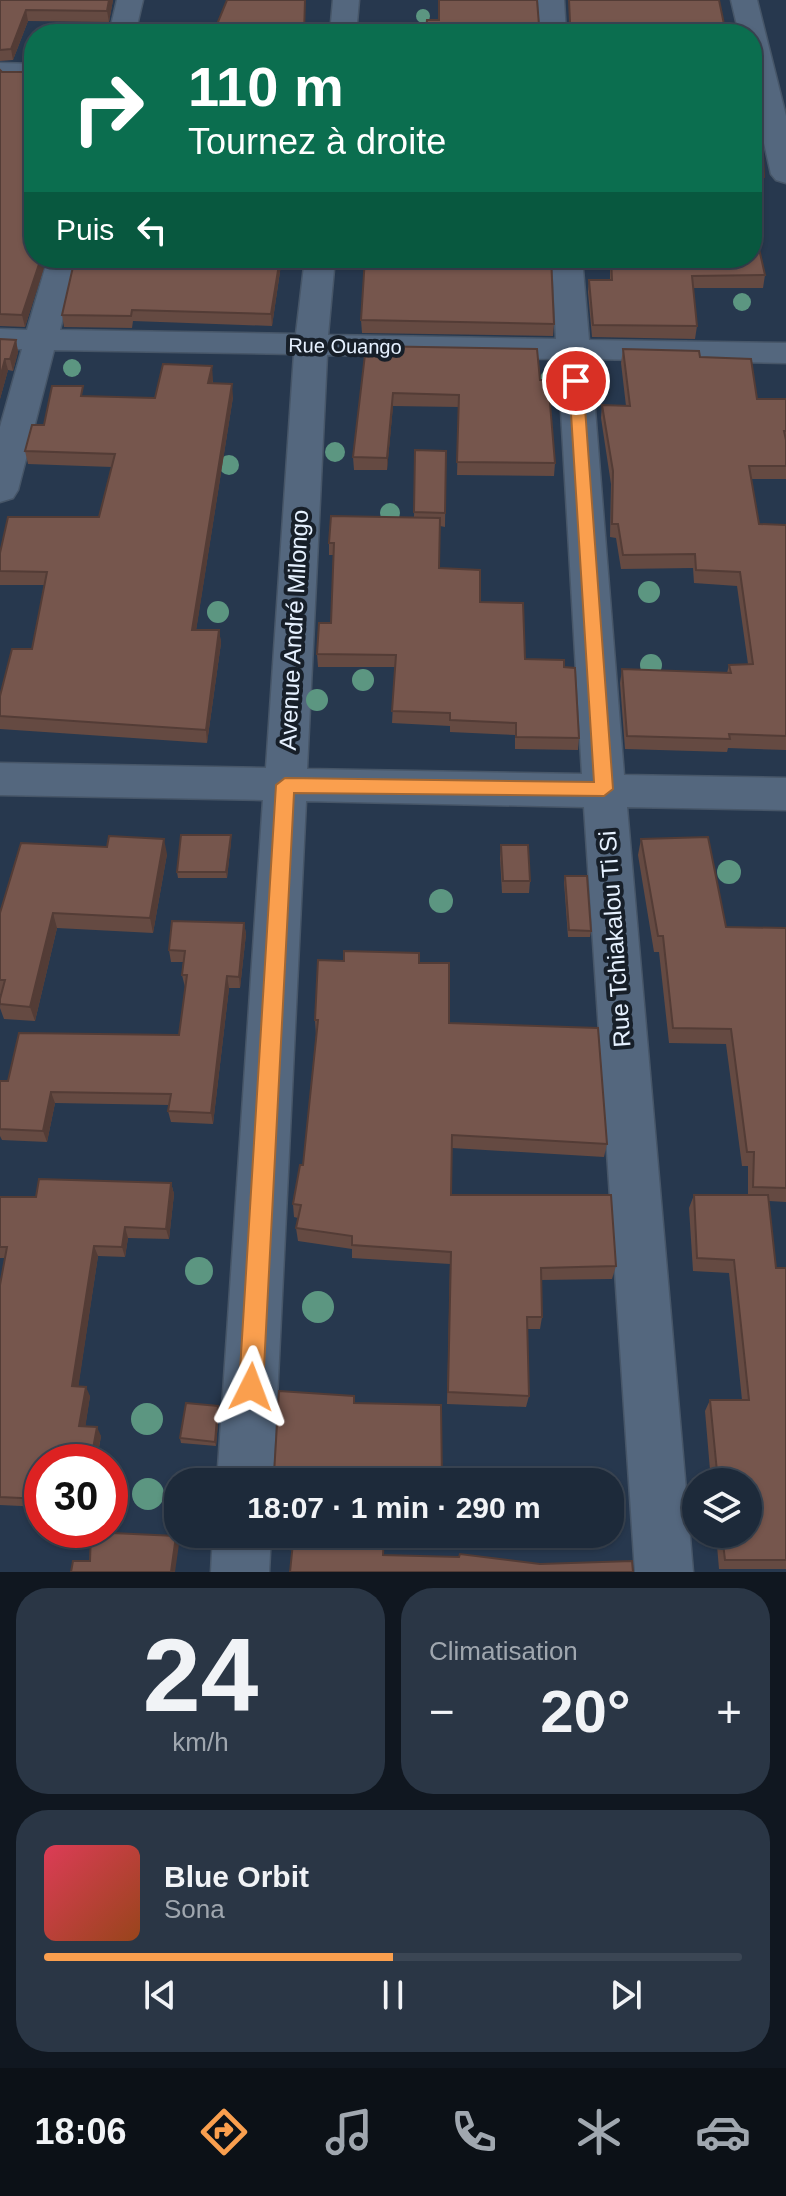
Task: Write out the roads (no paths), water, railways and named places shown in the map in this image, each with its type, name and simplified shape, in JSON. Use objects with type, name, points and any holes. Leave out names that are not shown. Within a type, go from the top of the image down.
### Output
[{"type":"street","points":[[124,24],[130,0]]},
{"type":"street","points":[[344,24],[346,0]]},
{"type":"street","points":[[551,0],[552,24]]},
{"type":"street","points":[[744,0],[751,24]]},
{"type":"street","points":[[762,63],[786,174]]},
{"type":"street","points":[[0,71],[24,72]]},
{"type":"street","points":[[0,490],[60,268]]},
{"type":"street","name":"Avenue André Milongo","points":[[246,1468],[311,345],[319,268]]},
{"type":"street","name":"Rue Tchiakalou Ti Si","points":[[568,268],[664,1572]]},
{"type":"street","name":"Rue Ouango","points":[[0,339],[786,353]]},
{"type":"street","points":[[0,779],[786,794]]},
{"type":"street","points":[[240,1572],[241,1548]]}]
